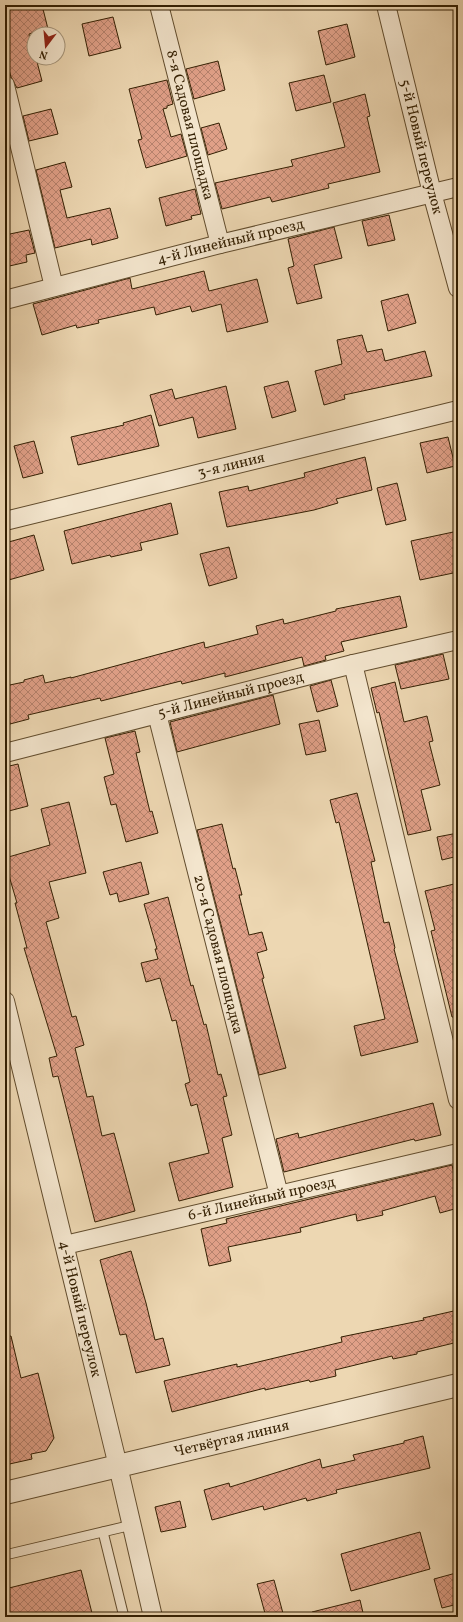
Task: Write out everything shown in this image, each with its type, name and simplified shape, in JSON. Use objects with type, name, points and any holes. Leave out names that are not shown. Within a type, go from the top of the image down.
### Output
[{"type":"street","name":"8-я Садовая площадка","points":[[159,5],[220,244]]},
{"type":"street","name":"5-й Новый переулок","points":[[386,5],[432,193],[458,288]]},
{"type":"street","points":[[5,85],[54,287]]},
{"type":"street","name":"4-й Линейный проезд","points":[[5,300],[220,244],[458,187]]},
{"type":"street","name":"3-я линия","points":[[5,521],[458,410]]},
{"type":"street","name":"5-й Линейный проезд","points":[[5,753],[353,664],[458,640]]},
{"type":"street","points":[[353,664],[458,1100]]},
{"type":"street","name":"20-я Садовая площадка","points":[[157,714],[279,1195]]},
{"type":"street","name":"4-й Новый переулок","points":[[5,1001],[118,1466],[153,1617]]},
{"type":"street","name":"6-й Линейный проезд","points":[[64,1245],[458,1153]]},
{"type":"street","name":"Четвёртая линия","points":[[5,1492],[458,1385]]},
{"type":"lane","points":[[5,1555],[132,1525]]},
{"type":"lane","points":[[103,1532],[124,1617]]},
{"type":"building","points":[[24,5],[42,5],[47,26],[26,26],[26,66],[38,66],[42,81],[17,88],[11,77],[5,55],[5,10]]},
{"type":"building","points":[[113,17],[121,48],[89,56],[82,24]]},
{"type":"building","points":[[347,24],[355,57],[326,65],[318,31]]},
{"type":"building","points":[[218,61],[225,90],[194,99],[186,69]]},
{"type":"building","points":[[324,75],[331,102],[296,111],[289,83]]},
{"type":"building","points":[[167,80],[173,104],[163,109],[171,137],[181,134],[187,156],[146,168],[138,140],[142,139],[129,89]]},
{"type":"building","points":[[365,94],[370,116],[367,117],[380,172],[328,184],[329,188],[272,202],[270,197],[222,209],[215,183],[293,166],[291,160],[345,147],[333,103]]},
{"type":"building","points":[[51,109],[58,134],[29,141],[23,116]]},
{"type":"building","points":[[219,123],[227,149],[208,155],[201,128]]},
{"type":"building","points":[[65,162],[72,187],[60,190],[67,218],[110,208],[118,238],[92,245],[91,239],[55,248],[36,170]]},
{"type":"building","points":[[195,189],[201,214],[191,216],[192,219],[166,226],[159,198]]},
{"type":"building","points":[[389,215],[395,240],[368,246],[362,221]]},
{"type":"building","points":[[334,227],[342,258],[314,265],[322,298],[297,304],[288,268],[294,266],[288,239]]},
{"type":"building","points":[[29,230],[35,253],[26,255],[27,262],[5,267],[5,235]]},
{"type":"building","points":[[204,271],[209,291],[257,279],[268,322],[227,332],[221,304],[192,312],[190,306],[156,315],[154,307],[98,320],[99,323],[77,328],[76,325],[42,335],[33,304],[130,278],[132,289]]},
{"type":"building","points":[[408,294],[416,323],[388,331],[381,301]]},
{"type":"building","points":[[362,335],[367,352],[382,349],[385,361],[425,351],[432,376],[344,395],[345,399],[324,405],[315,371],[342,364],[337,340]]},
{"type":"building","points":[[288,381],[296,411],[272,418],[264,387]]},
{"type":"building","points":[[226,386],[236,429],[198,438],[193,417],[159,426],[150,395],[172,389],[175,399]]},
{"type":"building","points":[[151,415],[159,446],[78,465],[71,437],[124,425],[123,423]]},
{"type":"building","points":[[448,437],[455,466],[427,473],[420,443]]},
{"type":"building","points":[[34,441],[43,473],[23,478],[14,446]]},
{"type":"building","points":[[365,457],[372,490],[336,499],[338,503],[314,510],[227,527],[219,492],[248,486],[249,491],[305,477],[304,473]]},
{"type":"building","points":[[397,483],[406,520],[386,525],[377,488]]},
{"type":"building","points":[[171,503],[178,534],[140,543],[142,550],[111,557],[110,555],[72,564],[64,531]]},
{"type":"building","points":[[458,531],[458,572],[420,580],[411,541]]},
{"type":"building","points":[[34,535],[44,570],[5,581],[5,543]]},
{"type":"building","points":[[229,547],[237,578],[209,586],[200,554]]},
{"type":"building","points":[[400,596],[407,627],[341,642],[344,651],[325,656],[326,660],[304,666],[302,657],[225,677],[225,673],[182,684],[181,681],[101,701],[100,698],[28,715],[29,719],[10,724],[5,705],[5,686],[24,682],[24,680],[43,675],[45,683],[71,678],[204,642],[205,648],[258,634],[256,626],[283,619],[284,624],[336,611],[336,609]]},
{"type":"building","points":[[443,654],[449,679],[401,689],[395,665]]},
{"type":"building","points":[[331,680],[338,706],[317,712],[310,686]]},
{"type":"building","points":[[395,682],[404,722],[427,716],[433,741],[429,742],[440,785],[421,790],[431,830],[408,835],[379,712],[377,713],[371,688]]},
{"type":"building","points":[[273,695],[280,724],[177,752],[170,722]]},
{"type":"building","points":[[319,720],[326,751],[306,755],[299,724]]},
{"type":"building","points":[[135,731],[140,752],[136,753],[150,812],[152,811],[158,833],[126,842],[116,804],[111,805],[104,777],[114,774],[105,738]]},
{"type":"building","points":[[18,764],[28,806],[5,812],[5,767]]},
{"type":"building","points":[[357,793],[375,861],[371,862],[384,923],[389,922],[394,949],[418,1042],[361,1056],[354,1026],[385,1019],[339,822],[336,823],[330,800]]},
{"type":"building","points":[[69,802],[86,873],[49,882],[59,918],[46,922],[72,1017],[76,1016],[84,1045],[75,1048],[87,1097],[93,1096],[102,1136],[114,1133],[135,1211],[95,1222],[58,1076],[53,1077],[49,1058],[57,1056],[24,948],[27,948],[15,903],[17,903],[5,862],[5,858],[50,845],[41,809]]},
{"type":"building","points":[[222,824],[233,869],[235,868],[242,895],[239,895],[249,935],[262,932],[267,950],[257,953],[264,978],[262,979],[286,1068],[259,1075],[197,830]]},
{"type":"building","points":[[458,833],[458,856],[442,860],[437,837]]},
{"type":"building","points":[[141,862],[149,894],[119,902],[117,893],[110,895],[103,872]]},
{"type":"building","points":[[454,884],[458,899],[458,1017],[452,1017],[431,931],[435,930],[425,891]]},
{"type":"building","points":[[168,897],[191,986],[193,985],[204,1025],[206,1024],[218,1075],[221,1074],[227,1096],[223,1097],[232,1135],[222,1138],[233,1187],[179,1201],[169,1163],[209,1153],[197,1104],[191,1106],[185,1084],[190,1082],[176,1020],[172,1021],[160,978],[146,982],[141,963],[158,959],[155,949],[157,949],[144,904]]},
{"type":"building","points":[[433,1103],[441,1135],[415,1141],[414,1139],[284,1172],[276,1139],[298,1133],[299,1138]]},
{"type":"building","points":[[452,1165],[458,1190],[458,1208],[440,1213],[435,1196],[382,1211],[383,1215],[357,1221],[356,1214],[300,1228],[301,1232],[228,1247],[231,1261],[209,1266],[201,1229],[227,1223],[226,1219]]},
{"type":"building","points":[[131,1251],[155,1340],[163,1338],[170,1365],[136,1373],[126,1334],[120,1335],[100,1260]]},
{"type":"building","points":[[458,1310],[458,1342],[417,1352],[417,1354],[393,1359],[392,1356],[335,1370],[336,1376],[310,1382],[309,1380],[265,1390],[265,1388],[172,1412],[164,1381],[237,1364],[237,1367],[342,1342],[341,1337],[424,1320],[423,1318]]},
{"type":"building","points":[[11,1336],[21,1378],[38,1373],[54,1438],[46,1451],[31,1454],[32,1459],[5,1465],[5,1337]]},
{"type":"building","points":[[423,1436],[430,1468],[336,1490],[337,1493],[307,1501],[306,1498],[264,1510],[263,1506],[212,1520],[204,1490],[229,1483],[230,1487],[320,1459],[322,1468],[355,1460],[353,1455],[404,1443],[404,1441]]},
{"type":"building","points":[[180,1501],[186,1527],[161,1532],[155,1507]]},
{"type":"building","points":[[420,1532],[430,1569],[351,1591],[341,1554]]},
{"type":"building","points":[[81,1570],[93,1617],[5,1617],[5,1589]]},
{"type":"building","points":[[456,1573],[458,1582],[458,1604],[442,1608],[434,1579]]},
{"type":"building","points":[[274,1580],[284,1617],[266,1617],[257,1584]]},
{"type":"building","points":[[360,1600],[364,1617],[313,1617],[312,1612]]}]
